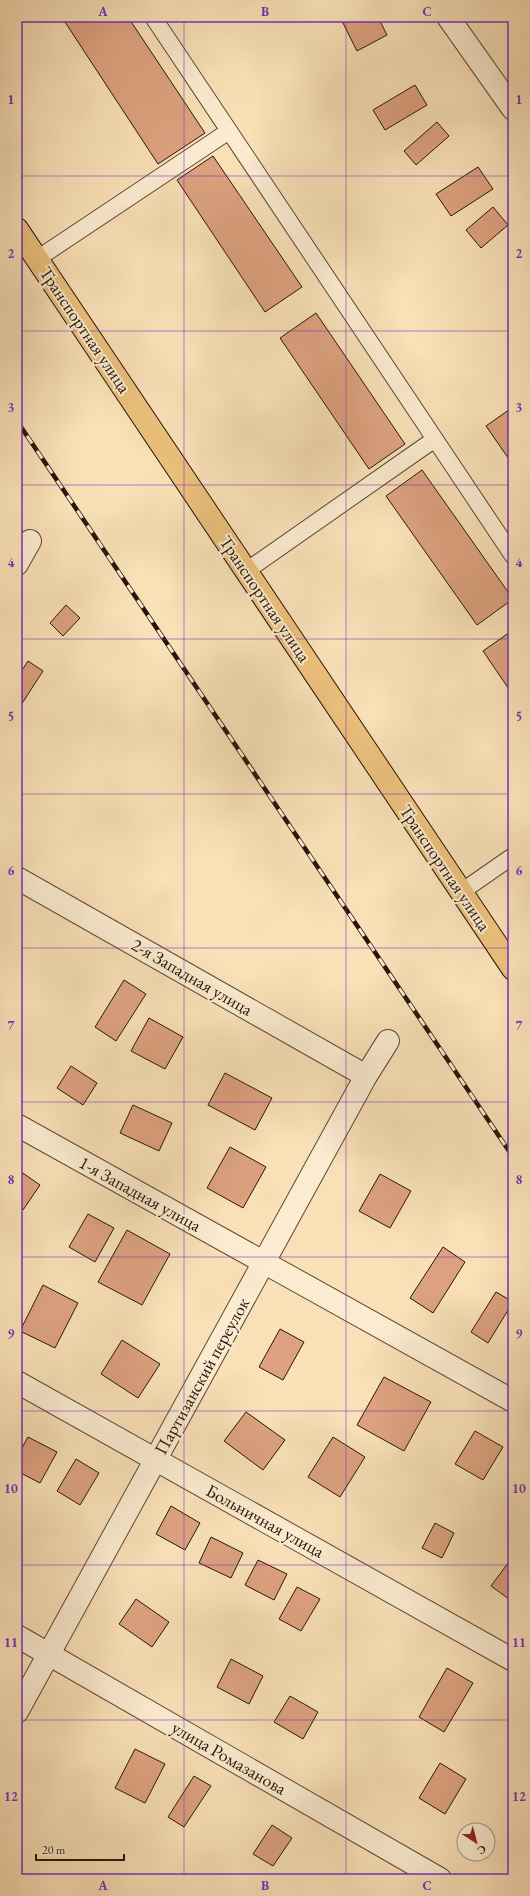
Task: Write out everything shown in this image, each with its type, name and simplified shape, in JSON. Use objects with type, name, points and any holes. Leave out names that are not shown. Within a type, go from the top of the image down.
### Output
[{"type":"main road","name":"Транспортная улица","points":[[17,229],[513,969]]},
{"type":"street","points":[[448,17],[513,108]]},
{"type":"street","points":[[17,564],[30,541]]},
{"type":"street","name":"2-я Западная улица","points":[[17,878],[366,1076]]},
{"type":"street","name":"Партизанский переулок","points":[[17,1712],[366,1076],[388,1041]]},
{"type":"street","name":"1-я Западная улица","points":[[17,1125],[513,1401]]},
{"type":"street","name":"Больничная улица","points":[[17,1382],[513,1660]]},
{"type":"street","name":"улица Ромазанова","points":[[17,1636],[440,1879]]},
{"type":"lane","points":[[153,17],[513,556]]},
{"type":"lane","points":[[37,259],[229,131]]},
{"type":"lane","points":[[246,571],[435,439]]},
{"type":"lane","points":[[461,892],[513,856]]},
{"type":"building","points":[[73,17],[128,17],[205,133],[158,164],[65,22]]},
{"type":"building","points":[[345,17],[378,17],[387,35],[357,51],[341,19]]},
{"type":"building","points":[[415,85],[427,105],[385,130],[373,110]]},
{"type":"building","points":[[437,122],[449,136],[416,165],[404,151]]},
{"type":"building","points":[[213,156],[302,287],[265,312],[177,180]]},
{"type":"building","points":[[478,167],[493,189],[451,216],[436,194]]},
{"type":"building","points":[[493,207],[508,225],[481,248],[466,230]]},
{"type":"building","points":[[316,313],[405,444],[369,469],[280,338]]},
{"type":"building","points":[[513,407],[513,465],[486,426]]},
{"type":"building","points":[[422,470],[513,599],[477,625],[386,496]]},
{"type":"building","points":[[66,605],[80,618],[63,636],[50,623]]},
{"type":"building","points":[[513,630],[513,695],[483,651]]},
{"type":"building","points":[[28,661],[43,671],[21,705],[17,702],[17,678]]},
{"type":"building","points":[[124,980],[146,994],[116,1041],[95,1027]]},
{"type":"building","points":[[149,1018],[183,1037],[165,1069],[131,1051]]},
{"type":"building","points":[[71,1066],[97,1083],[83,1105],[57,1088]]},
{"type":"building","points":[[225,1073],[272,1098],[255,1130],[208,1105]]},
{"type":"building","points":[[133,1105],[172,1123],[159,1151],[120,1133]]},
{"type":"building","points":[[230,1147],[266,1167],[243,1208],[207,1188]]},
{"type":"building","points":[[17,1169],[40,1185],[23,1210],[17,1206]]},
{"type":"building","points":[[380,1174],[411,1191],[390,1228],[359,1211]]},
{"type":"building","points":[[88,1214],[114,1228],[95,1262],[69,1247]]},
{"type":"building","points":[[127,1230],[170,1254],[142,1305],[98,1282]]},
{"type":"building","points":[[443,1247],[465,1262],[433,1313],[410,1298]]},
{"type":"building","points":[[43,1285],[78,1303],[55,1348],[20,1331]]},
{"type":"building","points":[[496,1292],[513,1302],[488,1343],[471,1332]]},
{"type":"building","points":[[280,1329],[304,1342],[283,1380],[259,1367]]},
{"type":"building","points":[[122,1340],[160,1364],[138,1398],[101,1374]]},
{"type":"building","points":[[384,1377],[431,1402],[404,1451],[357,1425]]},
{"type":"building","points":[[246,1412],[285,1440],[263,1470],[224,1441]]},
{"type":"building","points":[[475,1431],[503,1447],[483,1480],[455,1464]]},
{"type":"building","points":[[28,1437],[57,1452],[40,1483],[17,1471],[17,1457]]},
{"type":"building","points":[[333,1437],[365,1457],[340,1497],[308,1477]]},
{"type":"building","points":[[76,1459],[99,1473],[80,1505],[57,1491]]},
{"type":"building","points":[[171,1506],[200,1523],[185,1550],[156,1534]]},
{"type":"building","points":[[435,1523],[454,1533],[442,1558],[422,1548]]},
{"type":"building","points":[[211,1537],[243,1553],[231,1578],[199,1563]]},
{"type":"building","points":[[511,1559],[513,1561],[513,1602],[491,1586]]},
{"type":"building","points":[[258,1560],[287,1574],[274,1600],[245,1585]]},
{"type":"building","points":[[297,1587],[320,1599],[301,1631],[279,1619]]},
{"type":"building","points":[[136,1599],[169,1622],[152,1647],[119,1624]]},
{"type":"building","points":[[231,1659],[263,1676],[249,1704],[217,1687]]},
{"type":"building","points":[[447,1668],[473,1683],[444,1732],[419,1717]]},
{"type":"building","points":[[290,1696],[318,1712],[303,1739],[274,1722]]},
{"type":"building","points":[[135,1749],[165,1764],[145,1803],[115,1788]]},
{"type":"building","points":[[440,1763],[466,1779],[445,1814],[419,1798]]},
{"type":"building","points":[[194,1776],[211,1786],[184,1827],[168,1817]]},
{"type":"building","points":[[272,1825],[292,1838],[273,1866],[253,1854]]},
{"type":"railway","points":[[17,421],[513,1157]]}]
